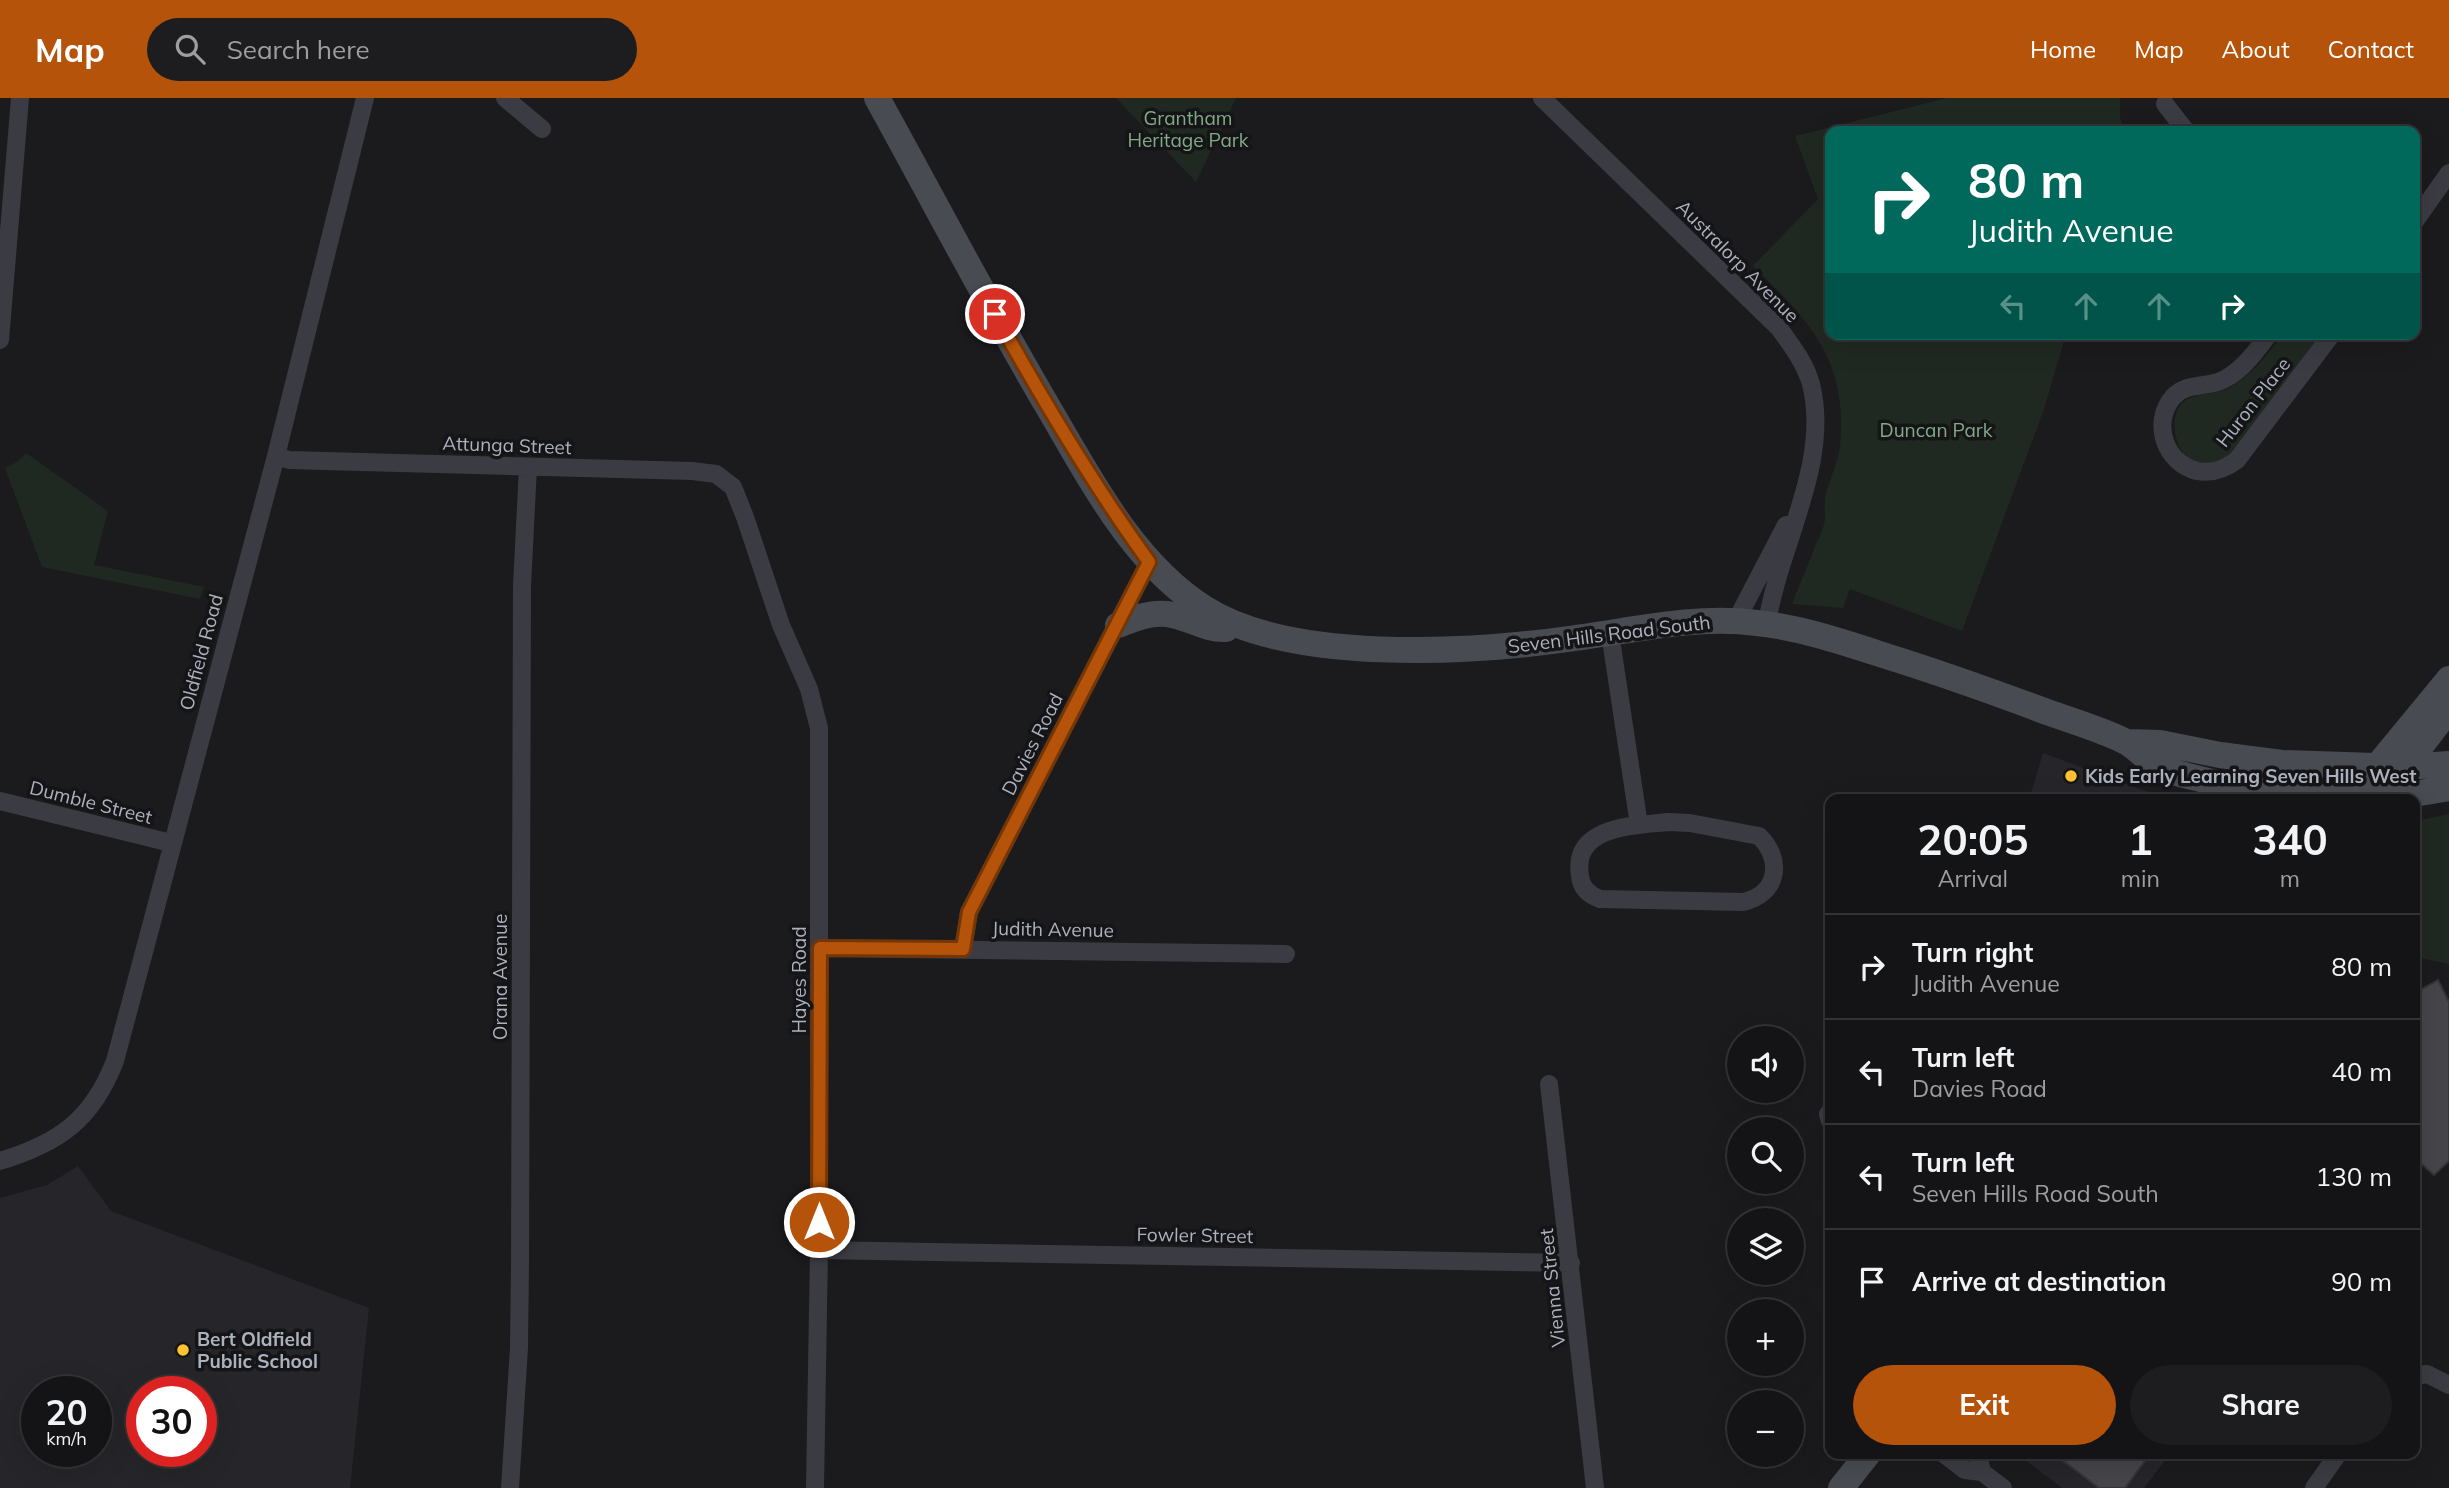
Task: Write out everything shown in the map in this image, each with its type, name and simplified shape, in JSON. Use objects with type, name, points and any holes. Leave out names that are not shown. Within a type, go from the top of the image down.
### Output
[{"type":"street","points":[[0,340],[20,98]]},
{"type":"street","name":"Oldfield Road","points":[[0,1161],[38,1148],[69,1130],[85,1115],[106,1083],[122,1036],[276,456],[365,98]]},
{"type":"street","points":[[505,98],[542,129]]},
{"type":"street","name":"Seven Hills Road South","points":[[877,98],[1021,361],[1076,456],[1111,509],[1149,562],[1198,604],[1241,628]]},
{"type":"street","name":"Australorp Avenue","points":[[1542,98],[1780,328],[1798,353],[1811,383],[1816,421],[1815,446],[1789,543],[1771,594],[1767,624]]},
{"type":"street","points":[[2165,104],[2182,126]]},
{"type":"street","points":[[2420,213],[2449,173]]},
{"type":"street","name":"Huron Place","points":[[2264,340],[2248,361],[2230,376],[2217,383],[2189,387],[2173,397],[2164,415],[2162,433],[2169,453],[2177,461],[2200,471],[2216,472],[2237,460],[2327,340]]},
{"type":"street","name":"Attunga Street","points":[[276,456],[289,460],[692,471],[716,474],[733,487]]},
{"type":"street","name":"Orana Avenue","points":[[510,1488],[519,1348],[522,586],[528,467]]},
{"type":"street","name":"Hayes Road","points":[[733,487],[746,517],[781,625],[816,710],[820,728],[819,1250],[814,1488]]},
{"type":"street","name":"Australorp Avenue","points":[[1736,621],[1802,494]]},
{"type":"street","name":"Davies Road","points":[[963,949],[969,912],[1149,562]]},
{"type":"street","name":"Seven Hills Road South","points":[[1118,625],[1169,614],[1202,626],[1220,629],[1241,628],[1291,639],[1390,649],[1489,648],[1674,624],[1736,621],[1767,624],[1818,634],[1916,665],[2127,742],[2158,766],[2256,794]]},
{"type":"street","points":[[1609,633],[1639,825]]},
{"type":"street","points":[[2354,794],[2449,678]]},
{"type":"street","points":[[2384,794],[2449,709]]},
{"type":"street","name":"Seven Hills Road South","points":[[2127,742],[2160,743],[2220,755],[2282,763],[2405,767],[2449,764]]},
{"type":"street","name":"Seven Hills Road South","points":[[2411,794],[2449,788]]},
{"type":"street","name":"Dumble Street","points":[[0,801],[171,844]]},
{"type":"street","points":[[1690,823],[1759,835],[1773,859],[1774,876],[1771,884],[1763,894],[1743,902],[1600,899],[1589,894],[1580,878],[1579,864],[1584,846],[1597,836],[1639,825],[1690,823]]},
{"type":"street","name":"Judith Avenue","points":[[820,948],[1286,954]]},
{"type":"street","name":"Vienna Street","points":[[1549,1084],[1595,1488]]},
{"type":"street","name":"Fowler Street","points":[[819,1250],[1571,1263]]},
{"type":"street","points":[[2420,1375],[2427,1374],[2449,1385]]},
{"type":"street","points":[[1951,1459],[1965,1470],[1982,1472],[2003,1488]]},
{"type":"street","points":[[1979,1459],[1982,1472]]},
{"type":"street","points":[[2314,1488],[2334,1459]]},
{"type":"shaded area","name":"Kids Early Learning Seven Hills West","points":[[2043,753],[2154,794],[2031,794]]},
{"type":"shaded area","name":"Bert Oldfield Public School","points":[[78,1166],[111,1211],[369,1308],[350,1488],[0,1488],[0,1198],[47,1185]]},
{"type":"shaded area","points":[[2024,1459],[2166,1459],[2144,1488],[2062,1488]]},
{"type":"green space","name":"Grantham Heritage Park","points":[[1116,98],[1236,98],[1196,182]]},
{"type":"green space","name":"Duncan Park","points":[[1947,98],[2120,98],[2120,118],[2123,126],[1835,126]]},
{"type":"green space","name":"Duncan Park","points":[[1825,128],[1825,340],[2064,340],[2044,409],[1962,631],[1850,589],[1843,608],[1792,604],[1824,524],[1825,497],[1840,446],[1841,416],[1838,389],[1821,344],[1792,306],[1753,266],[1818,199],[1795,136]]},
{"type":"green space","points":[[2278,340],[2316,340],[2236,451],[2224,459],[2206,464],[2193,462],[2186,457],[2175,432],[2179,407],[2189,398],[2229,388],[2259,364]]},
{"type":"green space","points":[[26,453],[108,511],[94,565],[204,587],[200,599],[42,567],[5,468]]},
{"type":"green space","points":[[2449,814],[2449,964],[2420,958],[2420,820]]},
{"type":"building","points":[[2438,980],[2449,1002],[2449,1161],[2434,1175],[2420,1162],[2420,990]]},
{"type":"building","points":[[2061,1459],[2146,1459],[2125,1488],[2099,1488]]},
{"type":"place","name":"Kids Early Learning Seven Hills West","points":[[2071,776]]},
{"type":"place","name":"Bert Oldfield Public School","points":[[183,1350]]},
{"type":"route","points":[[819,1222],[820,948],[963,949],[969,912],[1149,562],[1076,456],[995,314]]}]
